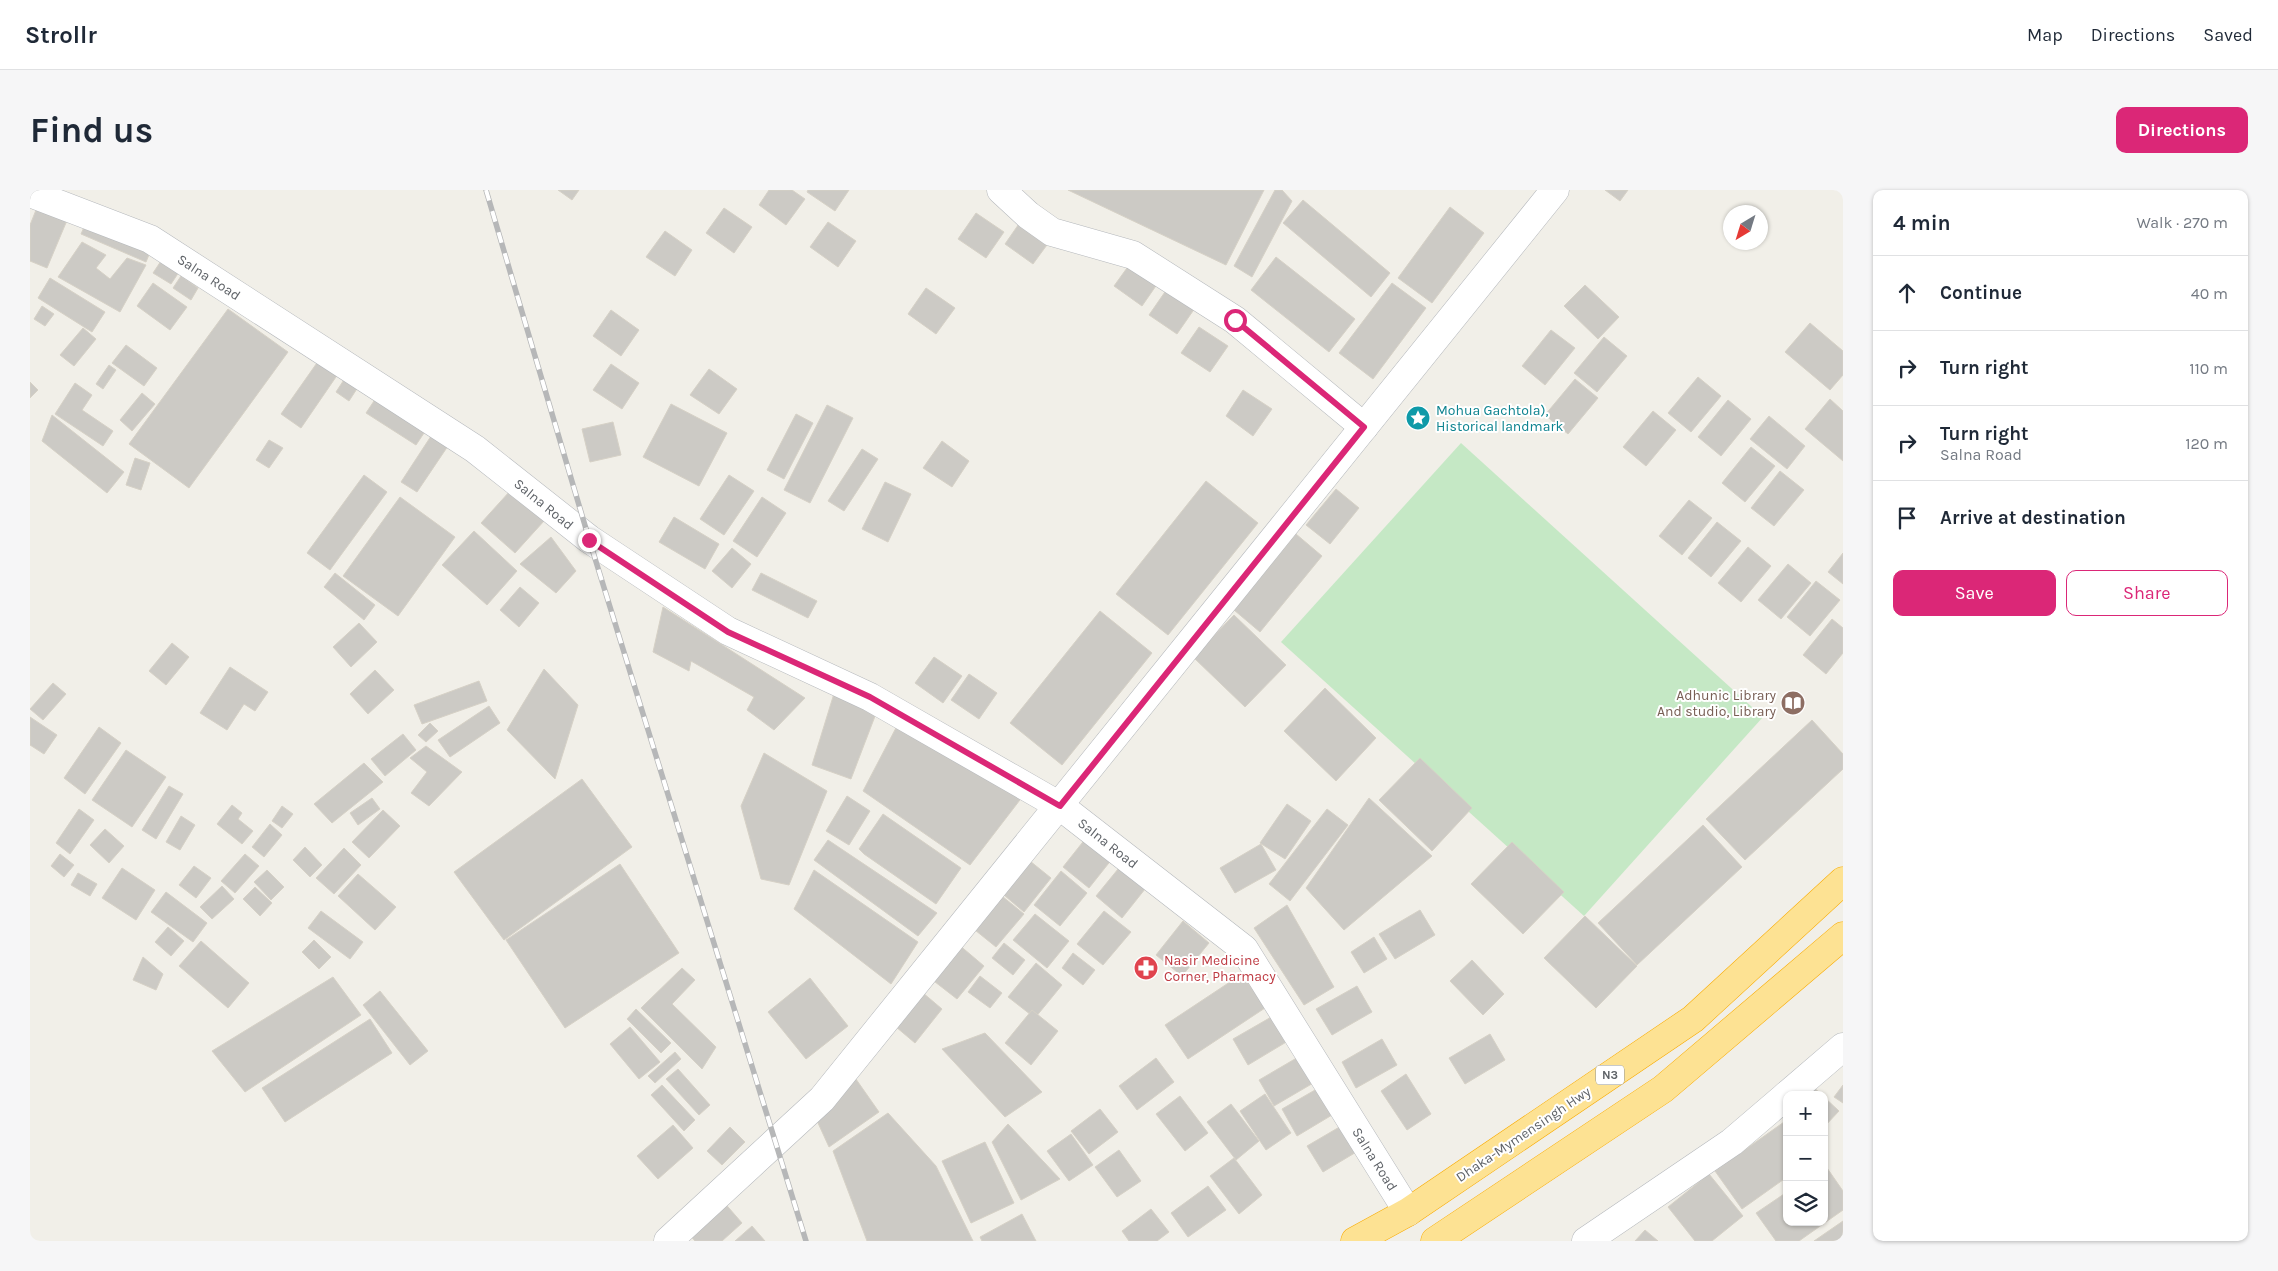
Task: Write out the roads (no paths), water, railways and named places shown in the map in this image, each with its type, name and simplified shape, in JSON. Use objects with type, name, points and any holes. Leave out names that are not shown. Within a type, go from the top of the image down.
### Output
[{"type":"highway","name":"Dhaka-Mymensingh Hwy","points":[[1355,1241],[1408,1212],[1693,1018],[1843,881]]},
{"type":"highway","points":[[1435,1241],[1663,1090],[1843,936]]},
{"type":"street","points":[[1001,190],[1028,215],[1052,232],[1133,256],[1228,315],[1364,427]]},
{"type":"street","points":[[668,1241],[822,1099],[1555,190]]},
{"type":"street","name":"Salna Road","points":[[30,193],[150,239],[475,449],[589,540],[728,632],[870,697],[1060,806],[1244,949],[1408,1212]]},
{"type":"street","points":[[1792,1091],[1843,1047]]},
{"type":"street","points":[[1586,1241],[1732,1142],[1783,1098]]},
{"type":"railway","points":[[486,190],[589,539],[806,1241]]},
{"type":"place","name":"Mohua Gachtola), Historical landmark","points":[[1418,418]]},
{"type":"place","name":"Adhunic Library And studio, Library","points":[[1793,703]]},
{"type":"place","name":"Nasir Medicine Corner, Pharmacy","points":[[1146,968]]}]
